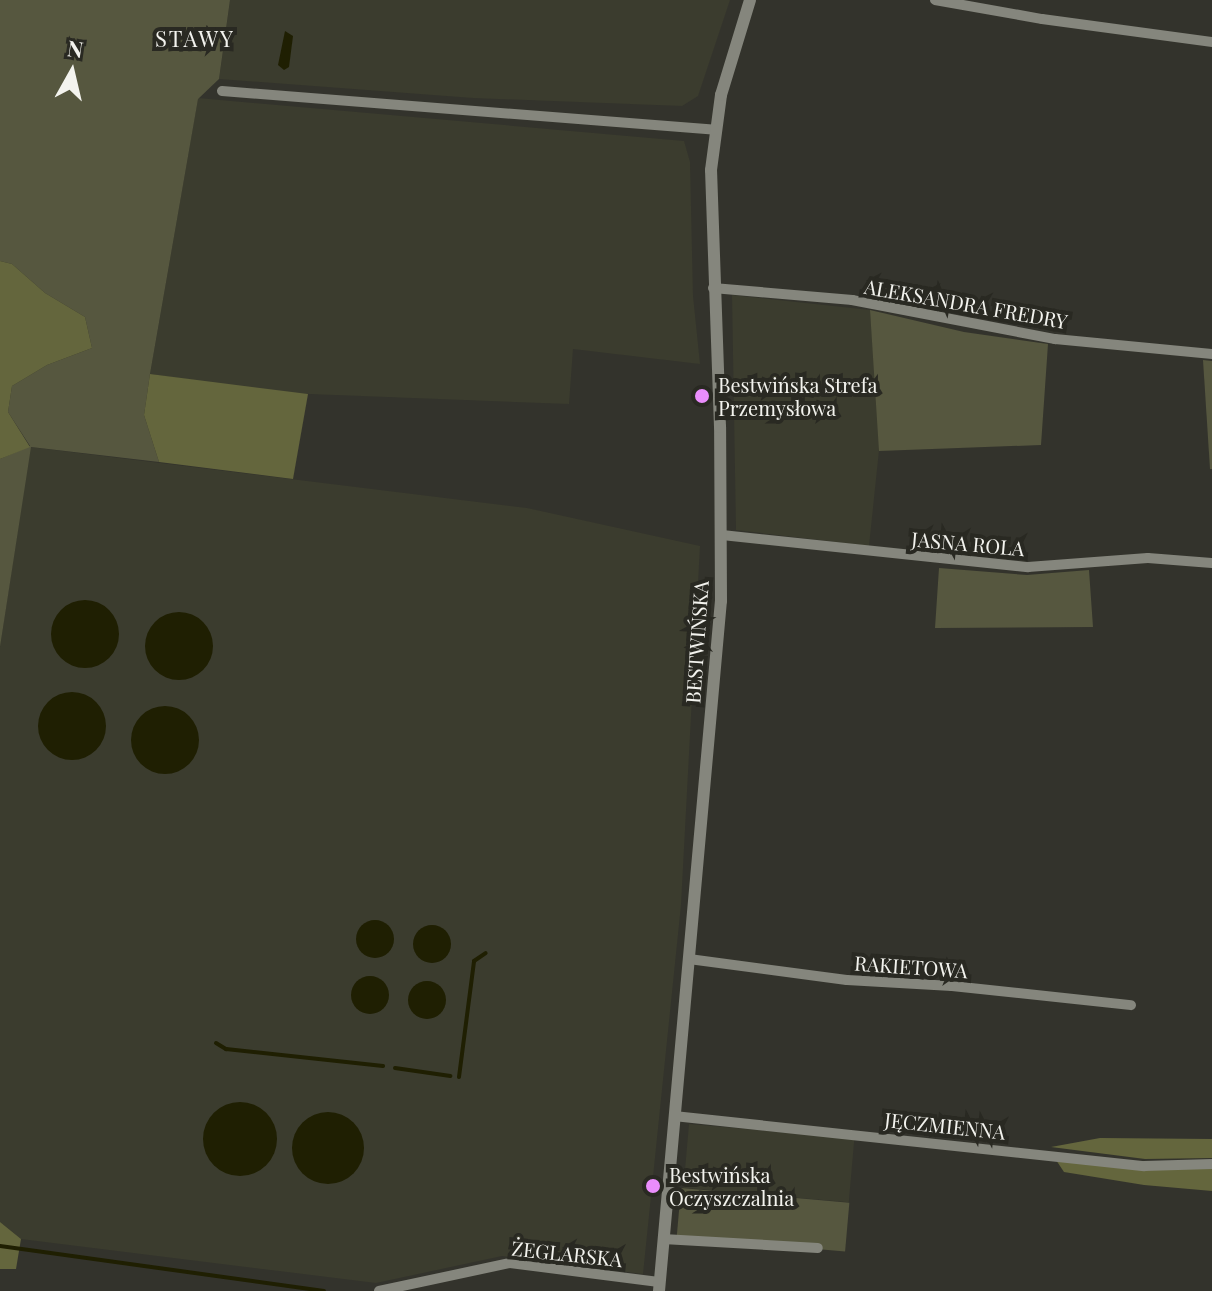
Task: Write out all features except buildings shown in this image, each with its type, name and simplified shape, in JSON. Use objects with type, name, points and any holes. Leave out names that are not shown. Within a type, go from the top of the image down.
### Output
[{"type":"street","name":"BESTWIŃSKA","points":[[659,1287],[721,601],[722,535],[710,206],[715,130],[730,60],[750,0]]},
{"type":"street","points":[[935,0],[1042,19],[1212,42]]},
{"type":"street","points":[[222,91],[715,130]]},
{"type":"street","name":"ALEKSANDRA FREDRY","points":[[713,288],[852,300],[1055,339],[1212,354]]},
{"type":"street","name":"JASNA ROLA","points":[[722,535],[1028,567],[1148,558],[1212,563]]},
{"type":"street","name":"RAKIETOWA","points":[[689,959],[847,980],[952,986],[1131,1005]]},
{"type":"street","name":"JĘCZMIENNA","points":[[674,1116],[1144,1166],[1212,1164]]},
{"type":"street","points":[[663,1239],[818,1248]]},
{"type":"street","name":"ŻEGLARSKA","points":[[379,1291],[510,1263],[659,1287]]},
{"type":"shaded area","points":[[0,0],[230,0],[219,79],[198,99],[150,374],[144,415],[159,462],[31,447],[0,647],[0,459],[30,446],[8,412],[12,386],[47,365],[92,348],[85,317],[45,293],[12,264],[0,261]]},
{"type":"shaded area","points":[[230,0],[730,0],[698,96],[682,106],[473,98],[219,79]]},
{"type":"shaded area","points":[[285,31],[293,36],[289,67],[284,70],[278,65]]},
{"type":"shaded area","points":[[198,98],[684,141],[690,162],[693,296],[700,364],[573,349],[569,404],[284,393],[150,374]]},
{"type":"shaded area","points":[[0,261],[12,264],[45,293],[85,317],[92,348],[47,365],[12,386],[8,412],[30,447],[0,459]]},
{"type":"shaded area","points":[[732,295],[870,310],[880,441],[869,546],[736,530]]},
{"type":"shaded area","points":[[870,310],[964,332],[1048,344],[1041,445],[879,451]]},
{"type":"shaded area","points":[[1203,360],[1212,361],[1212,469],[1210,469]]},
{"type":"shaded area","points":[[150,374],[308,394],[293,479],[159,462],[144,415]]},
{"type":"shaded area","points":[[30,447],[527,508],[700,546],[681,905],[643,1274],[502,1256],[376,1283],[21,1239],[0,1222],[0,647]]},
{"type":"shaded area","points":[[939,568],[1027,575],[1089,570],[1093,627],[935,628]]},
{"type":"shaded area","points":[[85,600],[109,610],[119,634],[109,658],[85,668],[61,658],[51,634],[61,610]]},
{"type":"shaded area","points":[[179,612],[203,622],[213,646],[203,670],[179,680],[155,670],[145,646],[155,622]]},
{"type":"shaded area","points":[[72,692],[96,702],[106,726],[96,750],[72,760],[48,750],[38,726],[48,702]]},
{"type":"shaded area","points":[[165,706],[189,716],[199,740],[189,764],[165,774],[141,764],[131,740],[141,716]]},
{"type":"shaded area","points":[[375,920],[388,926],[394,939],[388,952],[375,958],[362,952],[356,939],[362,926]]},
{"type":"shaded area","points":[[432,925],[445,931],[451,944],[445,957],[432,963],[419,957],[413,944],[419,931]]},
{"type":"shaded area","points":[[370,976],[383,982],[389,995],[383,1008],[370,1014],[357,1008],[351,995],[357,982]]},
{"type":"shaded area","points":[[427,981],[440,987],[446,1000],[440,1013],[427,1019],[414,1013],[408,1000],[414,987]]},
{"type":"shaded area","points":[[240,1102],[254,1105],[266,1113],[274,1125],[277,1139],[274,1153],[266,1165],[254,1173],[240,1176],[226,1173],[214,1165],[206,1153],[203,1139],[206,1125],[214,1113],[226,1105]]},
{"type":"shaded area","points":[[335,1112],[354,1122],[362,1134],[362,1162],[354,1174],[342,1182],[321,1184],[302,1174],[294,1162],[292,1141],[302,1122],[314,1114]]},
{"type":"shaded area","points":[[689,1124],[854,1138],[849,1202],[683,1188]]},
{"type":"shaded area","points":[[1100,1138],[1212,1139],[1212,1158],[1145,1159],[1051,1147]]},
{"type":"shaded area","points":[[1056,1160],[1212,1168],[1212,1191],[1144,1185],[1064,1172]]},
{"type":"shaded area","points":[[681,1188],[849,1203],[845,1252],[677,1237]]},
{"type":"shaded area","points":[[0,1222],[21,1239],[16,1269],[0,1269]]},
{"type":"waterway","points":[[459,1077],[474,961],[486,953]]},
{"type":"waterway","points":[[216,1043],[226,1049],[383,1066]]},
{"type":"waterway","points":[[395,1068],[450,1076]]},
{"type":"waterway","points":[[0,1246],[324,1291]]},
{"type":"place","name":"Bestwińska Strefa Przemysłowa","points":[[702,396]]},
{"type":"place","name":"Bestwińska Oczyszczalnia","points":[[653,1186]]},
{"type":"district","name":"STAWY","points":[[195,39]]}]
